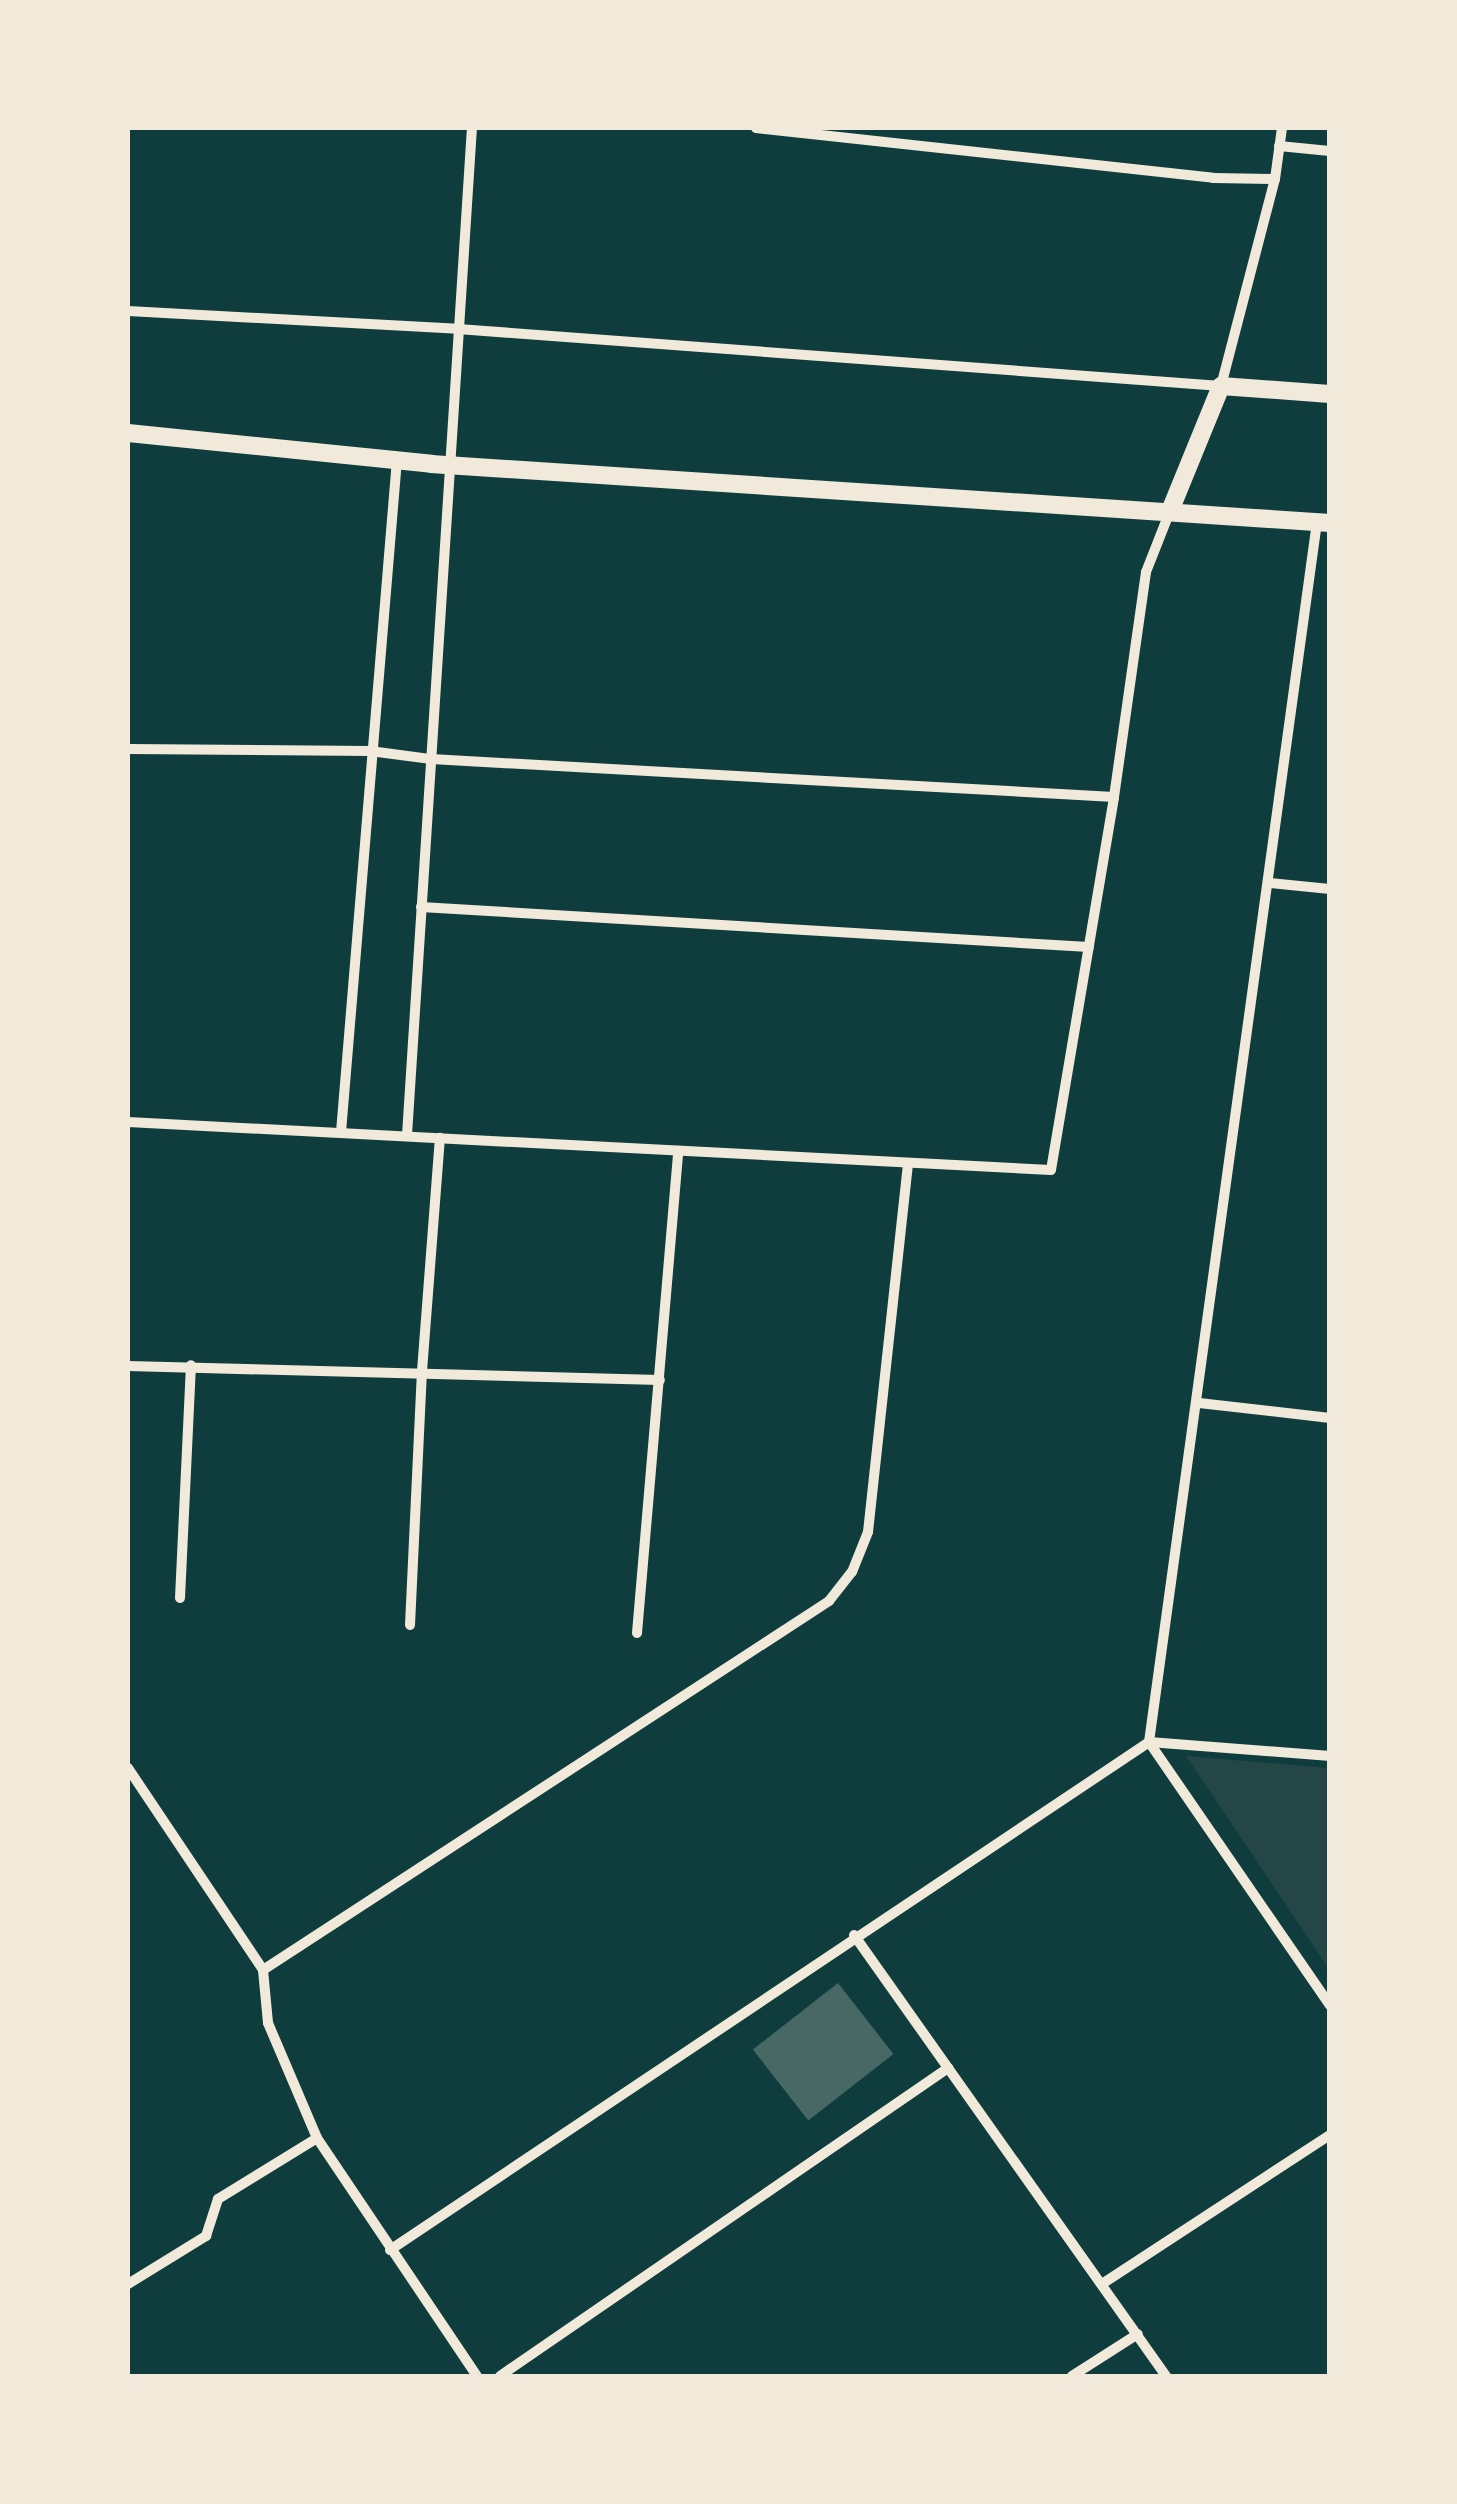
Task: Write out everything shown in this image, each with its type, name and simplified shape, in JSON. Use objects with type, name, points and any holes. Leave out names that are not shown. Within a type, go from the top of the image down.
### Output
[{"type":"street","points":[[407,1136],[472,128]]},
{"type":"street","points":[[756,128],[1212,178],[1275,179]]},
{"type":"street","points":[[128,1122],[1051,1170],[1114,797],[1146,572],[1221,386],[1275,179],[1282,128]]},
{"type":"street","points":[[1280,146],[1330,152]]},
{"type":"street","points":[[128,311],[458,329],[1330,394]]},
{"type":"street","points":[[128,433],[452,466],[1323,522],[1268,883],[1199,1403],[1149,1742],[1330,2005]]},
{"type":"street","points":[[341,1132],[396,460]]},
{"type":"street","points":[[128,749],[370,751],[431,759],[1114,797]]},
{"type":"street","points":[[1268,883],[1330,889]]},
{"type":"street","points":[[421,907],[1089,947]]},
{"type":"street","points":[[410,1624],[422,1371],[440,1138]]},
{"type":"street","points":[[638,1632],[678,1151]]},
{"type":"street","points":[[263,1970],[829,1601],[852,1572],[868,1532],[908,1163]]},
{"type":"street","points":[[180,1598],[191,1365]]},
{"type":"street","points":[[128,1366],[660,1380]]},
{"type":"street","points":[[1199,1403],[1330,1418]]},
{"type":"street","points":[[390,2250],[854,1935],[1149,1742],[1330,1756]]},
{"type":"street","points":[[128,1768],[263,1970],[268,2023],[317,2138],[477,2376]]},
{"type":"street","points":[[854,1935],[1166,2376]]},
{"type":"street","points":[[500,2376],[948,2068]]},
{"type":"street","points":[[1102,2284],[1330,2135]]},
{"type":"street","points":[[128,2284],[206,2236],[218,2199],[317,2138]]},
{"type":"street","points":[[1072,2376],[1138,2334]]},
{"type":"shaded area","points":[[1186,1756],[1329,1768],[1329,1969]]},
{"type":"building","points":[[838,1983],[893,2054],[808,2120],[753,2049]]}]
